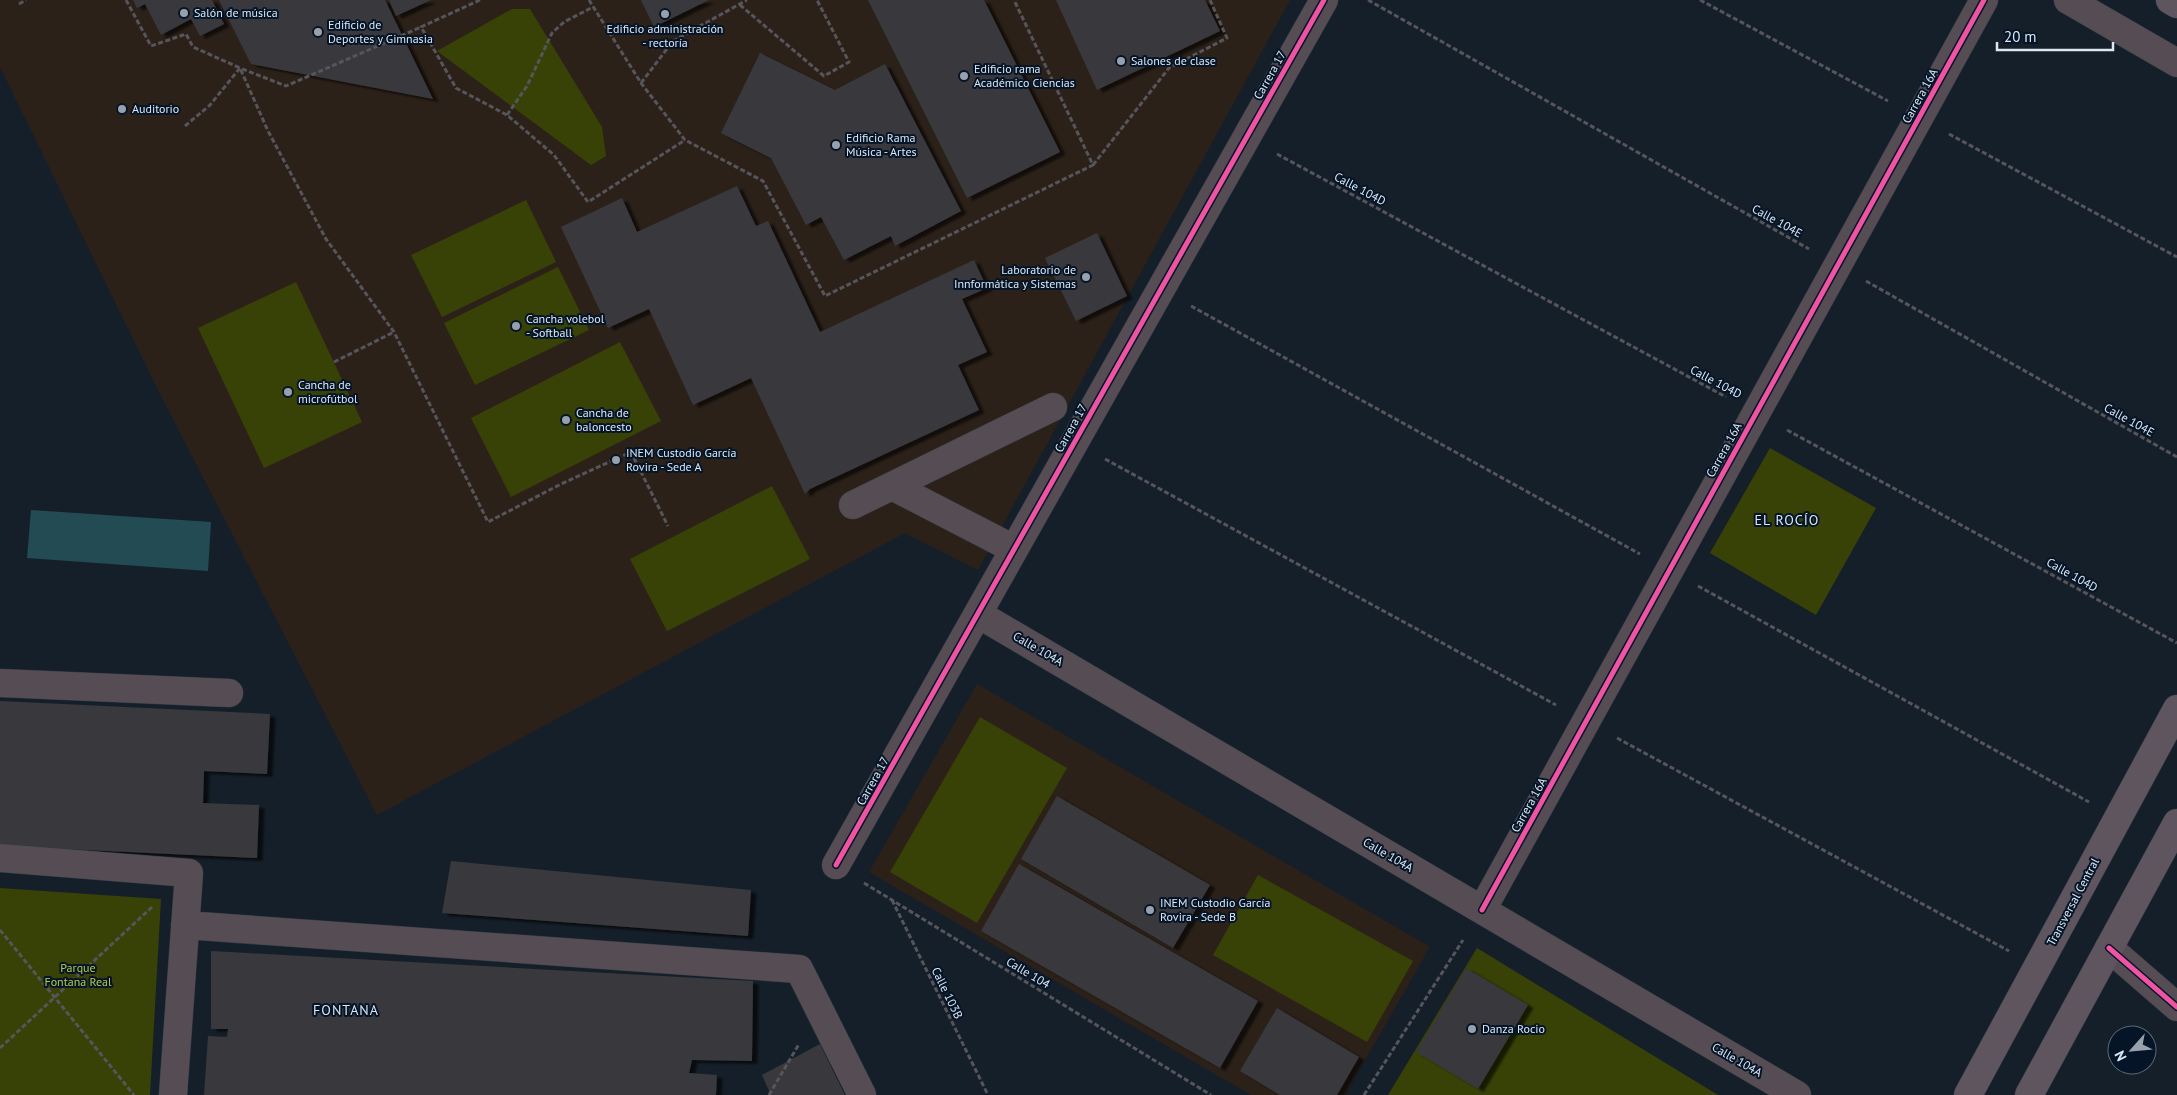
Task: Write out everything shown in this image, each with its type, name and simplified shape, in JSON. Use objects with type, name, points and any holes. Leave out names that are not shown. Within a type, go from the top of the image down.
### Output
[{"type":"main road","points":[[2170,0],[2177,4]]},
{"type":"main road","name":"Transversal Central","points":[[1968,1095],[2177,709]]},
{"type":"main road","points":[[2029,1095],[2177,824]]},
{"type":"street","name":"Carrera 17","points":[[836,865],[1324,0]]},
{"type":"street","name":"Carrera 16A","points":[[1482,910],[1984,0]]},
{"type":"street","points":[[2068,0],[2177,63]]},
{"type":"street","points":[[853,506],[1053,407]]},
{"type":"street","points":[[892,486],[1014,549]]},
{"type":"street","name":"Calle 104A","points":[[978,614],[1798,1095]]},
{"type":"street","points":[[0,683],[229,692]]},
{"type":"street","points":[[0,858],[190,873],[173,1095]]},
{"type":"street","points":[[185,925],[799,969],[862,1095]]},
{"type":"street","points":[[2109,948],[2177,1007]]},
{"type":"path","points":[[19,4],[26,0]]},
{"type":"path","points":[[126,0],[151,46],[186,34],[193,47],[286,86],[480,0]]},
{"type":"path","points":[[589,0],[641,83],[685,140],[762,181],[825,296],[1093,165],[1169,68],[1227,38],[1210,0]]},
{"type":"path","points":[[641,83],[673,41],[747,0]]},
{"type":"path","points":[[740,4],[824,76],[849,62],[817,0]]},
{"type":"path","points":[[1014,0],[1093,165]]},
{"type":"path","points":[[507,115],[527,86],[552,33],[564,22],[593,6]]},
{"type":"path","points":[[421,27],[456,88],[507,115],[554,155],[588,202],[685,140]]},
{"type":"path","points":[[185,126],[210,105],[240,68]]},
{"type":"path","points":[[240,68],[268,131],[326,240],[394,332],[488,522],[561,484],[631,452],[668,526]]},
{"type":"path","points":[[334,362],[394,332]]},
{"type":"path","points":[[0,1048],[190,873]]},
{"type":"path","points":[[1364,1095],[1482,910]]},
{"type":"path","points":[[0,930],[134,1095]]},
{"type":"path","points":[[768,1095],[819,1009]]},
{"type":"shaded area","name":"INEM Custodio García Rovira - Sede A","points":[[0,0],[1290,0],[978,570],[905,533],[377,815],[157,388],[0,67]]},
{"type":"shaded area","name":"INEM Custodio García Rovira - Sede B","points":[[977,684],[1430,947],[1345,1095],[1251,1095],[869,872]]},
{"type":"green space","points":[[512,9],[530,9],[602,127],[606,156],[591,165],[437,51]]},
{"type":"green space","name":"Cancha volebol - Softball","points":[[526,200],[556,262],[442,317],[411,255]]},
{"type":"green space","name":"Cancha volebol - Softball","points":[[558,267],[589,330],[475,385],[444,323]]},
{"type":"green space","name":"Cancha de microfútbol","points":[[296,282],[362,422],[264,468],[198,328]]},
{"type":"green space","name":"Cancha de baloncesto","points":[[620,342],[661,421],[511,497],[471,418]]},
{"type":"green space","points":[[1770,448],[1876,508],[1816,615],[1710,553]]},
{"type":"green space","points":[[772,486],[810,559],[667,631],[630,559]]},
{"type":"green space","points":[[980,717],[1067,768],[977,923],[890,872]]},
{"type":"green space","points":[[1258,875],[1413,961],[1367,1042],[1213,955]]},
{"type":"green space","name":"Parque Fontana Real","points":[[0,888],[161,899],[150,1095],[0,1095]]},
{"type":"green space","points":[[1477,948],[1718,1095],[1388,1095]]},
{"type":"water","points":[[31,510],[211,522],[208,571],[27,558]]},
{"type":"building","name":"Salón de música","points":[[133,0],[212,0],[224,24],[200,36],[191,19],[161,35],[145,4],[137,8]]},
{"type":"building","name":"Edificio de Deportes y Gimnasia","points":[[219,0],[385,0],[433,99],[251,64]]},
{"type":"building","points":[[389,0],[431,0],[396,16]]},
{"type":"building","name":"Edificio administración - rectoría","points":[[641,0],[709,0],[654,27]]},
{"type":"building","name":"Edificio rama Académico Ciencias","points":[[868,0],[984,0],[1060,152],[967,198]]},
{"type":"building","name":"Salones de clase","points":[[1056,0],[1205,0],[1220,31],[1097,90]]},
{"type":"building","name":"Edificio Rama Música - Artes","points":[[760,53],[835,90],[885,64],[961,211],[895,246],[891,236],[844,260],[821,217],[806,225],[771,158],[721,133]]},
{"type":"building","points":[[737,186],[756,226],[768,221],[820,332],[974,260],[987,288],[962,299],[987,352],[958,365],[979,410],[810,489],[805,494],[751,378],[693,405],[649,309],[608,328],[561,227],[622,198],[637,232]]},
{"type":"building","name":"Laboratorio de Innformática y Sistemas","points":[[1097,233],[1127,296],[1076,321],[1045,258]]},
{"type":"building","points":[[0,701],[270,714],[267,774],[204,771],[203,803],[259,805],[257,858],[0,846]]},
{"type":"building","points":[[1057,796],[1210,885],[1173,948],[1021,859]]},
{"type":"building","points":[[451,861],[751,890],[748,936],[442,913]]},
{"type":"building","points":[[1019,864],[1258,1001],[1220,1068],[981,931]]},
{"type":"building","points":[[211,951],[753,981],[752,1061],[692,1060],[689,1073],[717,1075],[716,1095],[204,1095],[208,1036],[227,1037],[228,1029],[211,1029]]},
{"type":"building","name":"Danza Rocio","points":[[1466,968],[1528,1005],[1478,1089],[1416,1052]]},
{"type":"building","points":[[1277,1008],[1359,1057],[1337,1095],[1280,1095],[1240,1071]]},
{"type":"building","points":[[820,1044],[845,1095],[771,1095],[762,1075]]},
{"type":"cycle path","points":[[836,865],[1324,0]]},
{"type":"cycle path","points":[[1482,910],[1984,0]]},
{"type":"cycle path","points":[[2109,948],[2177,1007]]},
{"type":"place","name":"Salón de música","points":[[184,13]]},
{"type":"place","name":"Edificio administración - rectoría","points":[[665,14]]},
{"type":"place","name":"Edificio de Deportes y Gimnasia","points":[[318,32]]},
{"type":"place","name":"Salones de clase","points":[[1121,61]]},
{"type":"place","name":"Edificio rama Académico Ciencias","points":[[964,76]]},
{"type":"place","name":"Auditorio","points":[[122,109]]},
{"type":"place","name":"Edificio Rama Música - Artes","points":[[836,145]]},
{"type":"place","name":"Laboratorio de Innformática y Sistemas","points":[[1086,277]]},
{"type":"place","name":"Cancha volebol - Softball","points":[[516,326]]},
{"type":"place","name":"Cancha de microfútbol","points":[[288,392]]},
{"type":"place","name":"Cancha de baloncesto","points":[[566,420]]},
{"type":"place","name":"INEM Custodio García Rovira - Sede A","points":[[616,460]]},
{"type":"place","name":"INEM Custodio García Rovira - Sede B","points":[[1150,910]]},
{"type":"place","name":"Danza Rocio","points":[[1472,1029]]},
{"type":"district","name":"EL ROCÍO","points":[[1787,520]]},
{"type":"district","name":"FONTANA","points":[[346,1010]]}]
